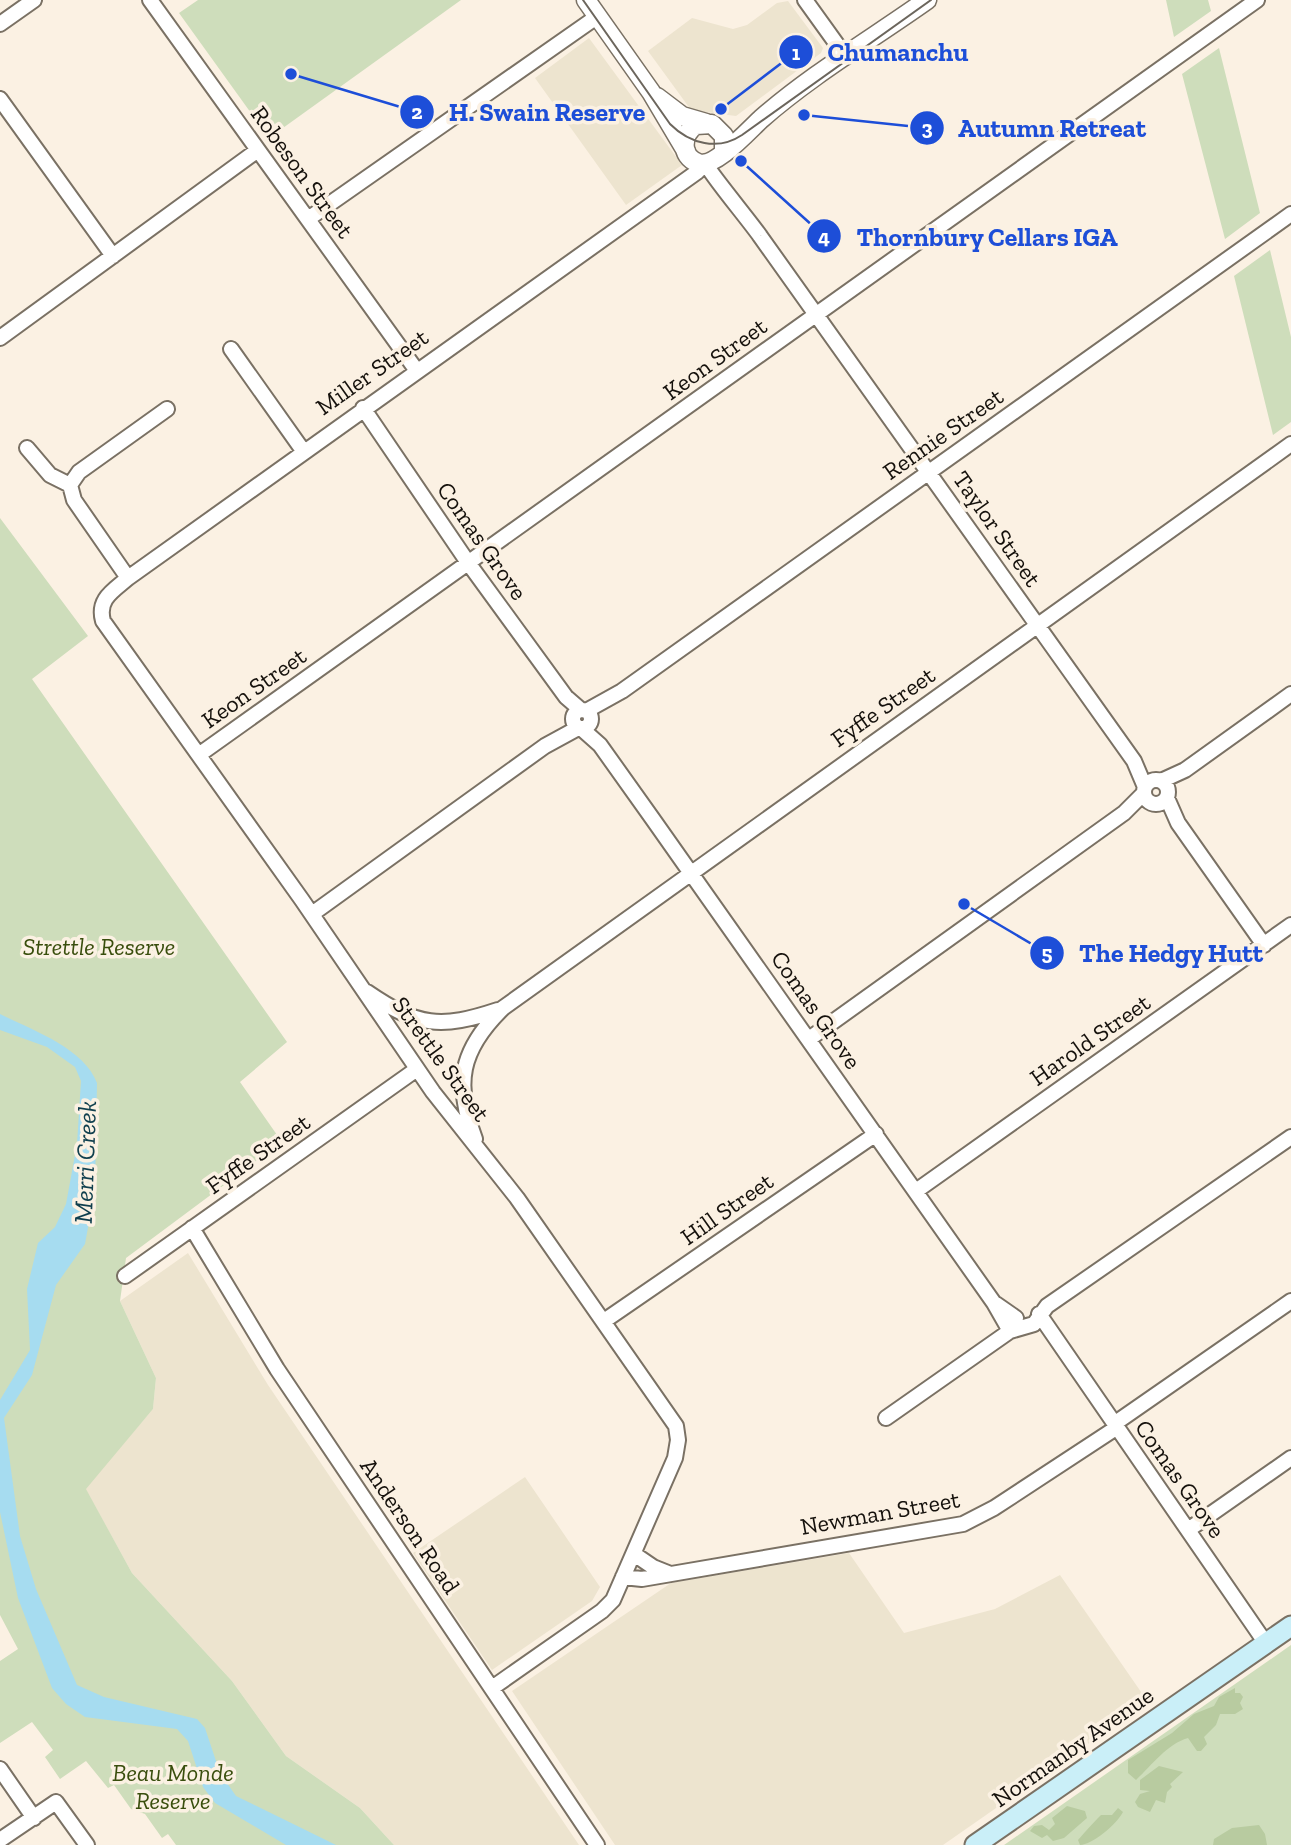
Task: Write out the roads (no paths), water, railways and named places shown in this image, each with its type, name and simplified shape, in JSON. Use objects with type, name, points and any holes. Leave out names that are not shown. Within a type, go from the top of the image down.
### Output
[{"type":"main road","name":"Normanby Avenue","points":[[975,1845],[1199,1690],[1264,1641],[1291,1616]]},
{"type":"main road","name":"Normanby Avenue","points":[[1264,1641],[1291,1626]]},
{"type":"street","points":[[0,24],[34,0]]},
{"type":"street","name":"Robeson Street","points":[[150,0],[417,371]]},
{"type":"street","points":[[586,0],[652,93],[686,153],[695,161],[714,159],[724,136],[711,124],[682,116],[652,93]]},
{"type":"street","points":[[805,0],[846,57]]},
{"type":"street","name":"Miller Street","points":[[102,603],[128,578],[714,159],[767,114],[926,0]]},
{"type":"street","name":"Keon Street","points":[[200,754],[1257,0]]},
{"type":"street","points":[[307,219],[598,16]]},
{"type":"street","points":[[0,99],[113,256]]},
{"type":"street","name":"Miller Street","points":[[711,124],[734,127],[767,114]]},
{"type":"street","points":[[675,186],[690,167],[685,136],[691,128],[711,124]]},
{"type":"street","points":[[0,338],[258,150]]},
{"type":"street","name":"Taylor Street","points":[[714,159],[724,187],[1264,945]]},
{"type":"street","name":"Rennie Street","points":[[312,914],[1291,214]]},
{"type":"street","points":[[231,349],[304,452]]},
{"type":"street","name":"Comas Grove","points":[[363,408],[469,564],[1013,1325]]},
{"type":"street","points":[[70,485],[79,472],[167,409]]},
{"type":"street","name":"Fyffe Street","points":[[479,1149],[465,1108],[464,1074],[473,1045],[503,1008],[1291,444]]},
{"type":"street","points":[[27,448],[50,475],[70,485],[74,500],[128,578]]},
{"type":"street","name":"Strettle Street","points":[[102,603],[103,621],[200,754],[417,1069],[479,1149],[673,1418],[677,1433],[675,1458],[634,1554]]},
{"type":"street","points":[[809,1039],[1291,694]]},
{"type":"street","name":"Harold Street","points":[[916,1191],[1291,925]]},
{"type":"street","name":"Fyffe Street","points":[[360,987],[409,1017],[437,1024],[470,1020],[503,1008]]},
{"type":"street","name":"Fyffe Street","points":[[125,1276],[417,1069]]},
{"type":"street","name":"Hill Street","points":[[604,1321],[876,1134]]},
{"type":"street","points":[[886,1418],[1013,1325],[1037,1319],[1291,1138]]},
{"type":"street","name":"Anderson Road","points":[[192,1228],[276,1369],[597,1845]]},
{"type":"street","name":"Newman Street","points":[[623,1577],[642,1579],[963,1524],[994,1508],[1115,1426],[1291,1301]]},
{"type":"street","name":"Comas Grove","points":[[1037,1319],[1048,1322],[1055,1339],[1264,1641]]},
{"type":"street","points":[[1188,1530],[1291,1458]]},
{"type":"street","points":[[492,1688],[603,1611],[613,1600],[634,1554],[668,1573]]},
{"type":"street","points":[[0,1769],[34,1818]]},
{"type":"street","points":[[0,1840],[57,1802],[87,1845]]},
{"type":"water","name":"Merri Creek","points":[[0,1014],[69,1050],[81,1060],[97,1083],[95,1189],[85,1244],[56,1285],[32,1375],[4,1418],[20,1536],[36,1589],[77,1685],[104,1697],[197,1719],[205,1728],[220,1773],[236,1796],[336,1845],[286,1845],[215,1803],[203,1787],[188,1741],[177,1729],[85,1717],[66,1704],[52,1688],[18,1598],[0,1512],[0,1400],[30,1350],[27,1289],[38,1243],[55,1227],[66,1204],[77,1144],[81,1081],[75,1067],[47,1047],[0,1030]]},
{"type":"tram line","points":[[583,0],[670,124],[686,136],[714,144],[742,135],[931,0]]},
{"type":"place","name":"H. Swain Reserve","points":[[291,74]]},
{"type":"place","name":"Chumanchu","points":[[721,109]]},
{"type":"place","name":"Autumn Retreat","points":[[804,115]]},
{"type":"place","name":"Thornbury Cellars IGA","points":[[741,161]]},
{"type":"place","name":"The Hedgy Hutt","points":[[964,904]]},
{"type":"park label","name":"Strettle Reserve","points":[[99,947]]},
{"type":"park label","name":"Beau Monde Reserve","points":[[173,1787]]}]
